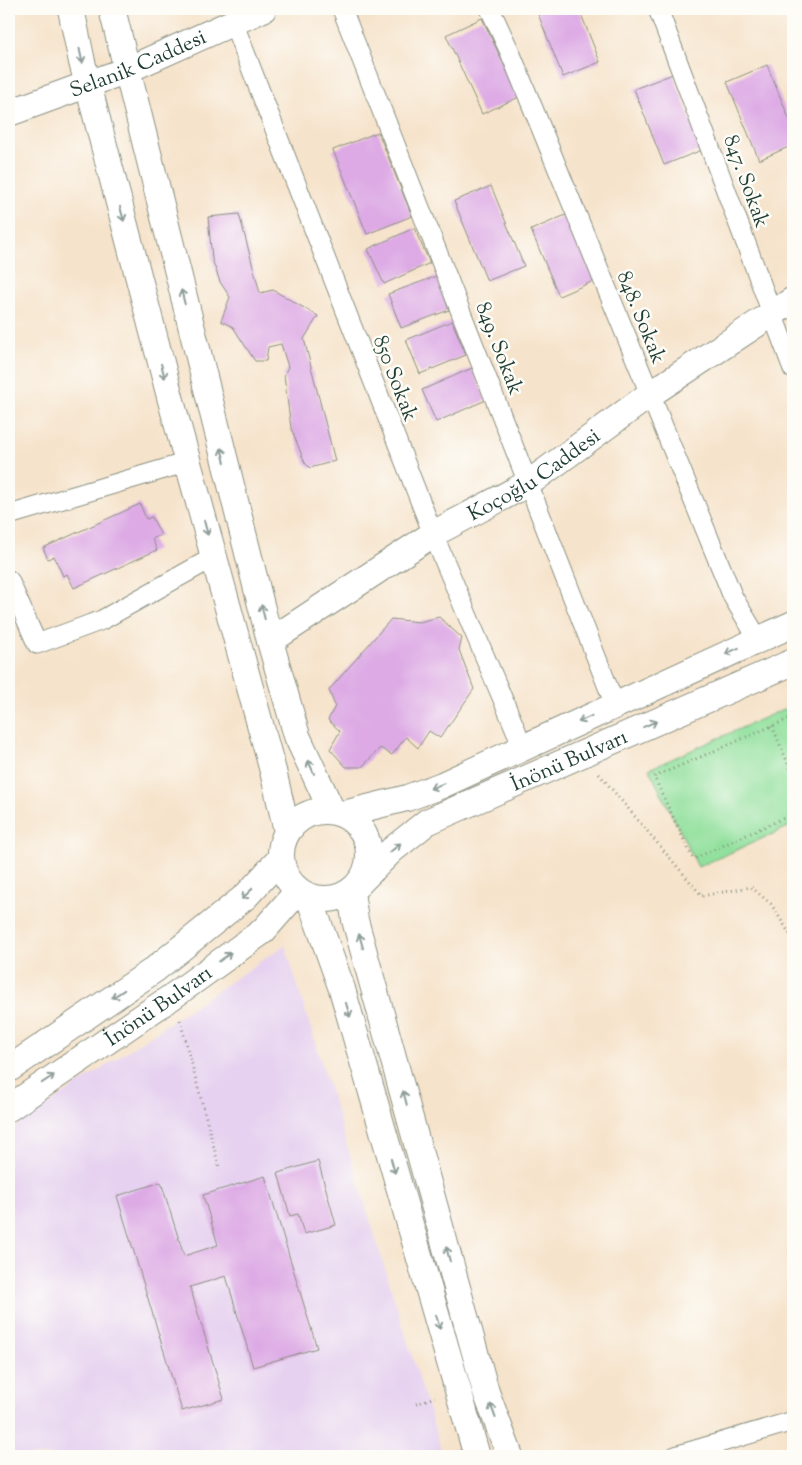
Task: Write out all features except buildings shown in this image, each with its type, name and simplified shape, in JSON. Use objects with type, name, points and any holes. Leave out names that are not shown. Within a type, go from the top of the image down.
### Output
[{"type":"main road","points":[[71,9],[88,84],[188,462],[273,771],[287,832]]},
{"type":"main road","points":[[112,9],[270,642],[297,736],[338,813]]},
{"type":"main road","name":"Selanik Caddesi","points":[[9,113],[127,70],[263,9]]},
{"type":"main road","name":"Koçoğlu Caddesi","points":[[270,642],[433,534],[529,483],[649,395],[783,307]]},
{"type":"main road","name":"İnönü Bulvarı","points":[[338,813],[407,798],[442,785],[793,624]]},
{"type":"main road","name":"İnönü Bulvarı","points":[[355,887],[392,850],[427,822],[793,662]]},
{"type":"main road","points":[[304,894],[323,900],[338,898],[355,887],[367,870],[369,857],[368,843],[362,831],[353,821],[338,813],[319,811],[306,814],[295,822],[287,832],[281,845],[280,859],[283,871],[304,894],[342,989],[477,1456]]},
{"type":"main road","name":"İnönü Bulvarı","points":[[9,1069],[154,970],[246,896],[280,859]]},
{"type":"main road","points":[[355,887],[355,920],[481,1373],[510,1456]]},
{"type":"main road","name":"İnönü Bulvarı","points":[[9,1108],[173,996],[263,931],[304,894]]},
{"type":"street","name":"849. Sokak","points":[[342,9],[615,705]]},
{"type":"street","name":"848. Sokak","points":[[490,9],[510,52],[733,597],[758,639]]},
{"type":"street","name":"847. Sokak","points":[[658,9],[783,307],[793,369]]},
{"type":"street","name":"850 Sokak","points":[[233,22],[433,534],[523,747]]},
{"type":"street","points":[[9,515],[188,462]]},
{"type":"street","points":[[9,580],[37,644],[102,620],[214,557]]},
{"type":"street","points":[[675,1456],[793,1421]]},
{"type":"path","points":[[793,717],[654,777],[693,860],[793,814]]},
{"type":"path","points":[[772,726],[793,775]]},
{"type":"path","points":[[583,754],[702,896],[751,887],[771,904],[793,939]]},
{"type":"path","points":[[173,996],[220,1170]]},
{"type":"shaded area","points":[[285,945],[443,1456],[9,1456],[9,1131]]},
{"type":"green space","points":[[793,705],[793,825],[698,867],[649,769]]}]
